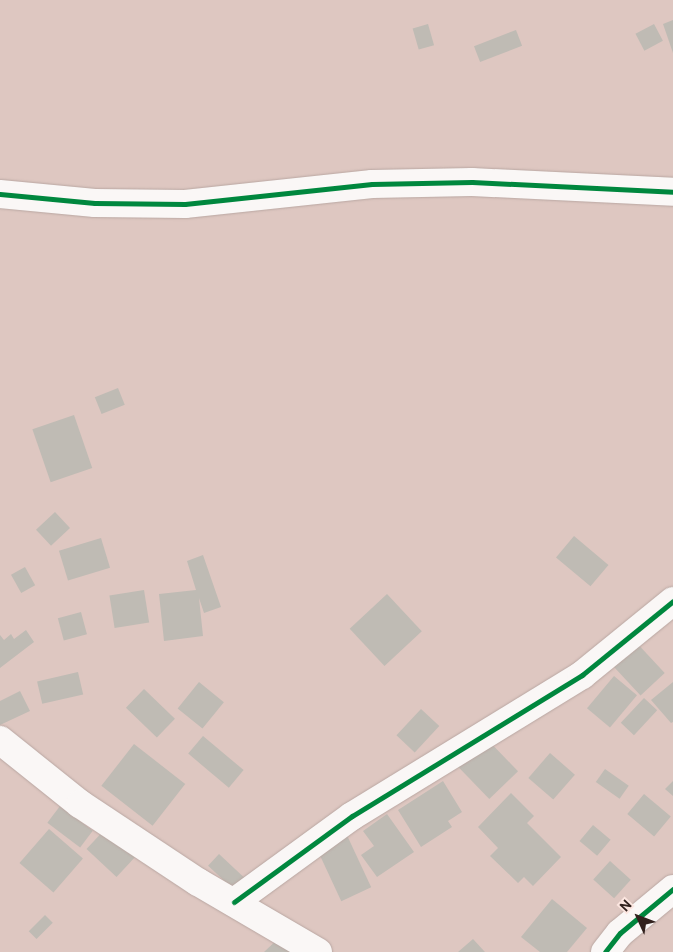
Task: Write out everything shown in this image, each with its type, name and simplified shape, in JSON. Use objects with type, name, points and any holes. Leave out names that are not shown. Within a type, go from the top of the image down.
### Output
[{"type":"street","points":[[0,194],[95,203],[185,204],[372,184],[472,182],[673,192]]},
{"type":"street","points":[[234,902],[352,816],[582,675],[673,601]]},
{"type":"street","points":[[0,740],[80,804],[234,902],[318,952]]},
{"type":"street","points":[[605,952],[620,933],[673,889]]},
{"type":"building","points":[[673,20],[673,53],[663,24]]},
{"type":"building","points":[[428,24],[434,45],[419,50],[413,28]]},
{"type":"building","points":[[654,24],[663,41],[644,51],[635,34]]},
{"type":"building","points":[[516,30],[522,46],[480,62],[474,46]]},
{"type":"building","points":[[118,388],[125,405],[102,414],[95,397]]},
{"type":"building","points":[[74,415],[92,468],[51,482],[32,429]]},
{"type":"building","points":[[55,512],[70,528],[51,546],[36,530]]},
{"type":"building","points":[[574,536],[608,565],[590,586],[556,557]]},
{"type":"building","points":[[101,538],[110,568],[68,581],[59,551]]},
{"type":"building","points":[[203,555],[221,607],[204,613],[199,598],[203,636],[164,641],[159,594],[196,590],[187,561]]},
{"type":"building","points":[[25,567],[35,585],[21,593],[11,575]]},
{"type":"building","points":[[144,590],[149,623],[115,628],[109,595]]},
{"type":"building","points":[[387,594],[422,631],[384,666],[350,629]]},
{"type":"building","points":[[81,612],[87,634],[64,640],[58,618]]},
{"type":"building","points":[[26,630],[34,642],[0,668],[0,635],[4,640],[11,634],[14,639]]},
{"type":"building","points":[[634,640],[665,673],[641,695],[610,663]]},
{"type":"building","points":[[78,672],[83,694],[42,704],[37,681]]},
{"type":"building","points":[[614,676],[637,695],[610,727],[587,708]]},
{"type":"building","points":[[199,682],[224,702],[202,729],[178,708]]},
{"type":"building","points":[[673,682],[673,722],[671,723],[651,700]]},
{"type":"building","points":[[144,689],[175,719],[157,738],[126,708]]},
{"type":"building","points":[[20,691],[30,711],[0,725],[0,701]]},
{"type":"building","points":[[644,698],[657,710],[634,735],[621,723]]},
{"type":"building","points":[[421,709],[439,726],[415,752],[396,735]]},
{"type":"building","points":[[203,736],[244,770],[229,788],[188,754]]},
{"type":"building","points":[[484,736],[518,771],[489,799],[455,764]]},
{"type":"building","points":[[134,744],[185,784],[153,826],[101,786]]},
{"type":"building","points":[[550,753],[575,775],[553,800],[528,778]]},
{"type":"building","points":[[605,769],[629,786],[620,799],[596,782]]},
{"type":"building","points":[[443,781],[462,812],[448,821],[452,827],[421,847],[398,810]]},
{"type":"building","points":[[673,781],[673,796],[665,789]]},
{"type":"building","points":[[511,793],[534,816],[527,823],[561,857],[533,886],[524,877],[518,883],[490,856],[498,848],[478,827]]},
{"type":"building","points":[[644,794],[671,816],[654,836],[627,814]]},
{"type":"building","points":[[60,806],[93,831],[80,847],[47,823]]},
{"type":"building","points":[[387,814],[414,852],[377,877],[361,855],[374,846],[363,831]]},
{"type":"building","points":[[593,825],[611,840],[597,856],[580,841]]},
{"type":"building","points":[[107,827],[137,855],[117,877],[87,849]]},
{"type":"building","points":[[49,829],[83,859],[53,892],[19,863]]},
{"type":"building","points":[[345,831],[371,887],[341,901],[315,845]]},
{"type":"building","points":[[219,854],[247,880],[236,892],[208,866]]},
{"type":"building","points":[[610,861],[631,880],[614,898],[593,880]]},
{"type":"building","points":[[552,899],[587,928],[567,952],[540,952],[521,937]]},
{"type":"building","points":[[45,915],[53,923],[37,939],[29,931]]},
{"type":"building","points":[[282,935],[299,952],[264,952]]},
{"type":"building","points":[[473,939],[485,952],[458,952]]},
{"type":"cycle path","points":[[0,194],[95,203],[185,204],[372,184],[472,182],[673,192]]},
{"type":"cycle path","points":[[234,902],[352,816],[582,675],[673,601]]},
{"type":"cycle path","points":[[605,952],[620,933],[673,889]]}]
